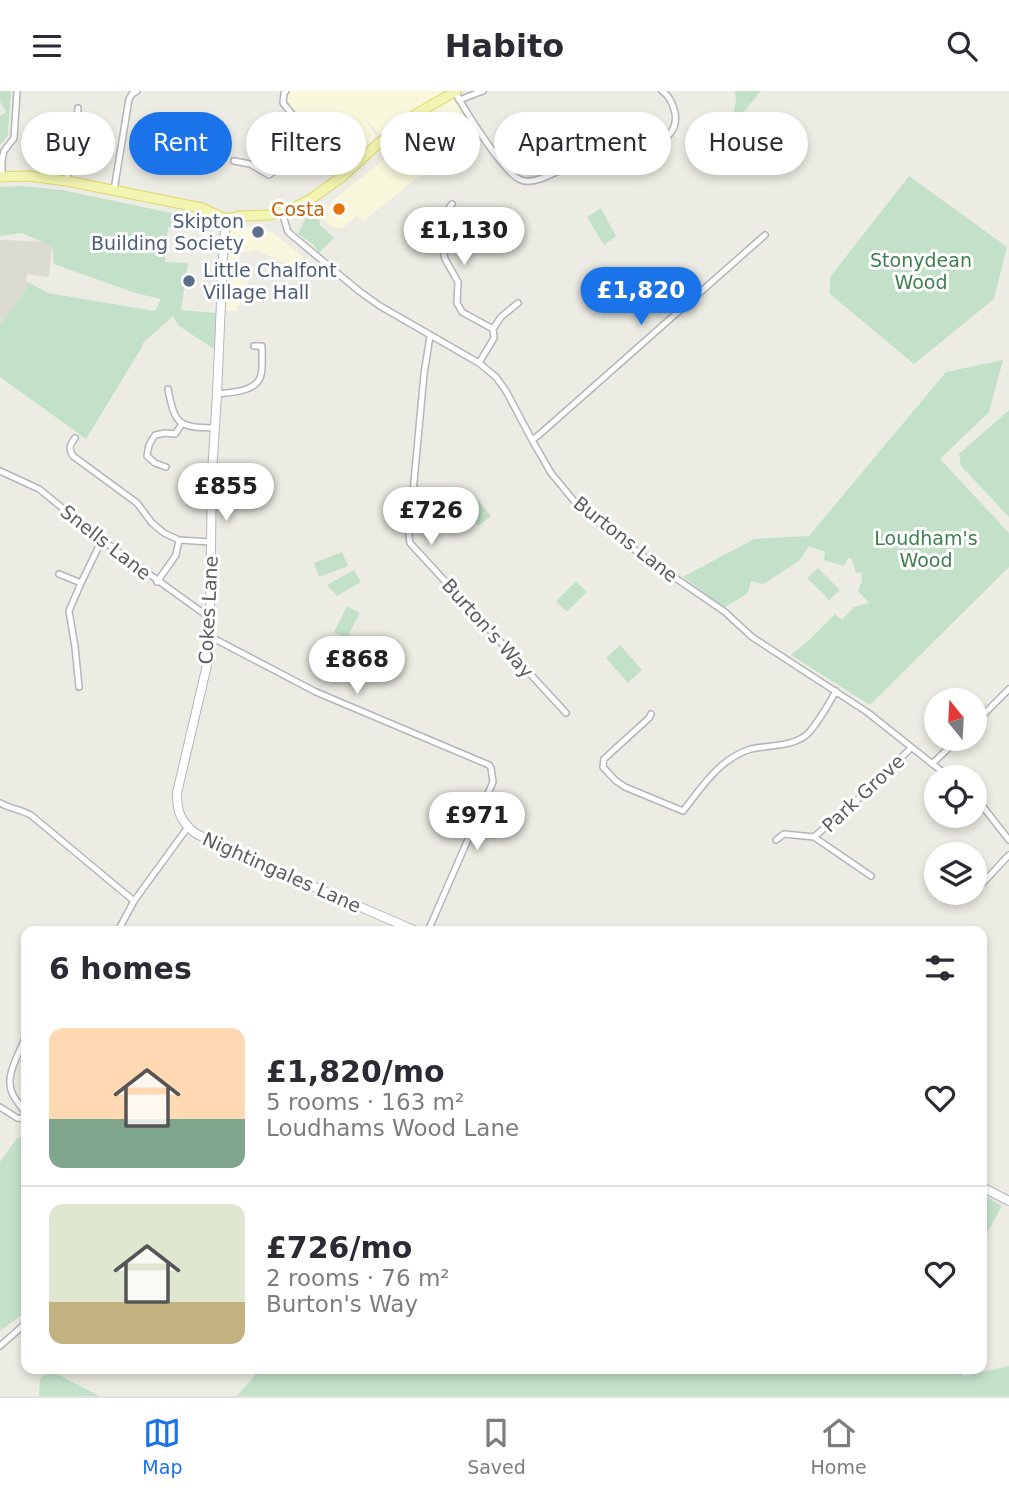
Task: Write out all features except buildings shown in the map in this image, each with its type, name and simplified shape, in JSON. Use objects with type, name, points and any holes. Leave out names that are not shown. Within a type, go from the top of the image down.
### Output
[{"type":"main road","points":[[1,176],[67,181],[202,208],[226,219],[270,215],[312,199],[416,114],[456,94]]},
{"type":"main road","name":"Cokes Lane","points":[[188,827],[177,811],[177,793],[207,665],[212,473],[226,219]]},
{"type":"main road","name":"Nightingales Lane","points":[[188,827],[243,858],[404,926]]},
{"type":"main road","points":[[987,1190],[1009,1201]]},
{"type":"street","points":[[1,176],[4,151],[14,138],[17,91]]},
{"type":"street","points":[[114,190],[130,99],[137,91]]},
{"type":"street","points":[[286,91],[283,103],[288,112]]},
{"type":"street","points":[[483,91],[456,94],[508,171],[519,180],[530,183],[583,159],[645,148],[663,141],[673,132],[676,117],[673,104],[662,91]]},
{"type":"street","points":[[67,181],[69,163],[75,151],[78,108]]},
{"type":"street","points":[[234,161],[246,162]]},
{"type":"street","points":[[452,204],[442,217],[439,231],[445,259],[458,282],[457,303],[461,312],[493,329]]},
{"type":"street","name":"Burtons Lane","points":[[282,212],[288,232],[380,306],[479,363],[496,377],[551,473],[575,502],[598,522],[725,611],[752,637],[867,712],[932,764]]},
{"type":"street","points":[[532,440],[765,235]]},
{"type":"street","points":[[479,363],[494,338],[493,329],[518,303]]},
{"type":"street","name":"Burton's Way","points":[[430,336],[424,374],[410,543],[566,713]]},
{"type":"street","points":[[254,346],[269,344]]},
{"type":"street","points":[[217,394],[254,386],[261,376],[262,346]]},
{"type":"street","points":[[169,389],[177,420],[193,427],[215,428]]},
{"type":"street","points":[[166,467],[155,463],[148,456],[149,445],[155,435],[175,434],[182,424]]},
{"type":"street","points":[[75,438],[70,445],[73,456],[138,503],[152,523],[164,533],[179,541],[211,541]]},
{"type":"street","name":"Snells Lane","points":[[0,471],[39,489],[157,582],[210,618]]},
{"type":"street","points":[[79,687],[69,611],[102,540]]},
{"type":"street","points":[[157,582],[176,555],[179,541]]},
{"type":"street","points":[[59,574],[81,583]]},
{"type":"street","points":[[209,636],[316,692],[489,765],[493,782],[430,926]]},
{"type":"street","points":[[987,711],[1009,689]]},
{"type":"street","points":[[683,811],[711,775],[726,762],[749,750],[796,741],[807,735],[836,691]]},
{"type":"street","points":[[651,714],[604,759],[603,767],[625,787],[683,811],[687,818]]},
{"type":"street","name":"Park Grove","points":[[814,837],[911,748]]},
{"type":"street","points":[[932,764],[946,751]]},
{"type":"street","points":[[0,803],[21,809],[32,816],[134,901]]},
{"type":"street","points":[[987,812],[1009,840]]},
{"type":"street","points":[[121,926],[134,901],[188,827]]},
{"type":"street","name":"Park Grove","points":[[776,840],[784,834],[814,837],[871,876]]},
{"type":"street","points":[[987,879],[1009,855]]},
{"type":"street","points":[[21,1048],[9,1083],[21,1108]]},
{"type":"street","points":[[0,1107],[17,1118],[21,1118]]},
{"type":"street","points":[[0,1346],[21,1327]]},
{"type":"shaded area","points":[[281,91],[456,91],[467,112],[380,112],[380,135],[366,119],[366,112],[295,112]]},
{"type":"shaded area","points":[[366,121],[376,136],[366,145]]},
{"type":"shaded area","points":[[380,163],[380,175],[421,175],[363,221],[357,216],[342,228],[331,226],[324,218],[327,209],[336,198]]},
{"type":"shaded area","points":[[241,224],[272,232],[314,266],[304,275],[292,265],[256,250],[241,253],[238,264],[254,268],[236,311],[225,310],[229,234]]},
{"type":"shaded area","points":[[0,240],[52,242],[49,277],[27,274],[26,282],[30,283],[0,326]]},
{"type":"green space","points":[[0,91],[11,91],[8,133],[0,145],[0,116],[6,112],[0,101]]},
{"type":"green space","points":[[735,91],[761,91],[744,112],[734,112]]},
{"type":"green space","name":"Stonydean Wood","points":[[909,176],[1007,247],[994,299],[914,364],[830,294],[830,277]]},
{"type":"green space","points":[[0,187],[62,190],[204,220],[202,230],[168,227],[165,262],[188,263],[181,310],[216,313],[214,349],[179,326],[173,316],[143,343],[86,439],[0,377],[0,326],[30,283],[48,293],[155,311],[161,299],[135,293],[54,264],[52,246],[22,233],[0,236]]},
{"type":"green space","points":[[315,208],[318,210],[320,225],[334,238],[319,253],[313,244],[298,234],[307,215]]},
{"type":"green space","points":[[601,208],[616,236],[604,245],[587,217]]},
{"type":"green space","name":"Loudham's Wood","points":[[1003,360],[989,412],[940,459],[1009,533],[1009,567],[870,705],[791,655],[835,614],[842,620],[854,607],[869,603],[858,591],[862,581],[861,572],[856,573],[851,558],[848,558],[844,566],[824,560],[825,552],[809,546],[799,561],[763,584],[751,581],[748,593],[724,608],[683,577],[754,539],[809,536],[946,372]]},
{"type":"green space","points":[[1009,410],[1009,517],[961,466],[959,454]]},
{"type":"green space","points":[[472,493],[491,516],[478,526],[460,504]]},
{"type":"green space","points":[[342,552],[348,566],[319,577],[314,563]]},
{"type":"green space","points":[[818,568],[840,590],[829,600],[807,578]]},
{"type":"green space","points":[[354,570],[361,582],[337,596],[327,585]]},
{"type":"green space","points":[[576,581],[587,592],[567,612],[556,601]]},
{"type":"green space","points":[[347,606],[360,613],[347,638],[334,632]]},
{"type":"green space","points":[[620,645],[642,670],[628,683],[606,658]]},
{"type":"green space","points":[[21,1136],[21,1316],[0,1331],[0,1162]]},
{"type":"green space","points":[[987,1197],[1002,1206],[987,1233]]},
{"type":"green space","points":[[1009,1366],[1009,1396],[237,1396],[256,1374],[964,1376],[987,1374],[987,1371]]},
{"type":"green space","points":[[46,1374],[58,1374],[99,1396],[39,1396],[40,1379]]},
{"type":"place","name":"Costa","points":[[339,209]]},
{"type":"place","name":"Skipton Building Society","points":[[258,232]]},
{"type":"place","name":"Little Chalfont Village Hall","points":[[189,281]]}]
